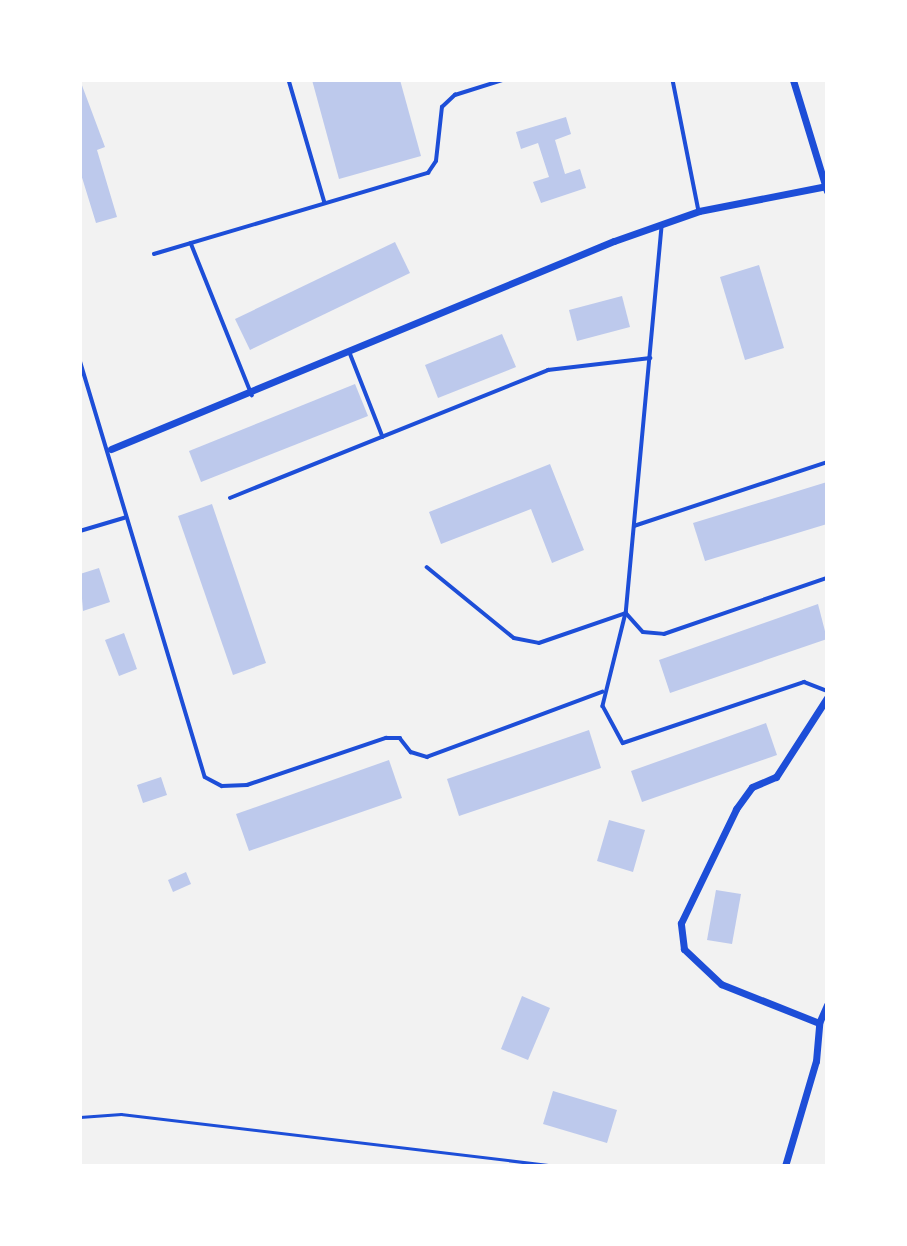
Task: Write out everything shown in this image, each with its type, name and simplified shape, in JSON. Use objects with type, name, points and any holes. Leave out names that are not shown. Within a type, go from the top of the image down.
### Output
[{"type":"street","points":[[111,449],[252,395],[614,241],[662,227],[699,211],[826,188],[793,80]]},
{"type":"street","points":[[819,1023],[721,984],[684,948],[681,923],[736,809],[752,787],[776,777],[827,698]]},
{"type":"street","points":[[785,1166],[816,1061],[819,1023],[827,1005]]},
{"type":"lane","points":[[289,80],[325,203]]},
{"type":"lane","points":[[154,254],[428,173],[436,161],[442,107],[454,95],[486,83],[503,80]]},
{"type":"lane","points":[[673,80],[699,211]]},
{"type":"lane","points":[[662,227],[626,612],[602,692],[613,734],[623,743],[804,682],[827,691]]},
{"type":"lane","points":[[191,243],[252,395]]},
{"type":"lane","points":[[350,353],[383,437]]},
{"type":"lane","points":[[230,498],[548,370],[650,358]]},
{"type":"lane","points":[[80,360],[111,449],[124,518],[205,776],[222,786],[247,785],[386,738],[400,738],[411,752],[427,757],[602,692]]},
{"type":"lane","points":[[634,526],[827,462]]},
{"type":"lane","points":[[80,531],[124,518]]},
{"type":"lane","points":[[427,567],[514,638],[539,643],[626,612]]},
{"type":"lane","points":[[626,612],[643,632],[664,634],[827,578]]},
{"type":"path","points":[[80,1117],[135,1115],[554,1166]]},
{"type":"building","points":[[80,80],[105,147],[97,150],[117,217],[96,223],[80,171]]},
{"type":"building","points":[[312,80],[400,80],[421,156],[339,179]]},
{"type":"building","points":[[566,117],[571,134],[555,140],[565,174],[580,169],[586,188],[541,203],[533,182],[549,177],[538,143],[521,149],[516,132]]},
{"type":"building","points":[[395,242],[410,273],[250,350],[235,319]]},
{"type":"building","points":[[759,265],[784,348],[745,360],[720,277]]},
{"type":"building","points":[[622,296],[630,327],[577,341],[569,310]]},
{"type":"building","points":[[502,334],[516,367],[438,398],[425,365]]},
{"type":"building","points":[[355,384],[368,416],[201,482],[189,451]]},
{"type":"building","points":[[550,464],[584,550],[552,563],[531,509],[441,544],[429,512]]},
{"type":"building","points":[[827,482],[827,524],[705,561],[693,523]]},
{"type":"building","points":[[212,504],[266,663],[233,675],[178,516]]},
{"type":"building","points":[[99,568],[110,602],[83,611],[80,574]]},
{"type":"building","points":[[818,604],[827,639],[670,693],[659,660]]},
{"type":"building","points":[[124,633],[137,669],[119,676],[105,640]]},
{"type":"building","points":[[766,723],[777,755],[642,802],[631,771]]},
{"type":"building","points":[[589,730],[601,768],[459,816],[447,779]]},
{"type":"building","points":[[389,760],[402,798],[249,851],[236,814]]},
{"type":"building","points":[[161,777],[167,795],[143,803],[137,785]]},
{"type":"building","points":[[609,820],[645,830],[633,872],[597,861]]},
{"type":"building","points":[[186,872],[191,884],[173,892],[168,880]]},
{"type":"building","points":[[716,890],[741,894],[732,944],[707,940]]},
{"type":"building","points":[[522,996],[550,1008],[528,1060],[501,1049]]},
{"type":"building","points":[[553,1091],[617,1110],[607,1143],[543,1124]]}]
